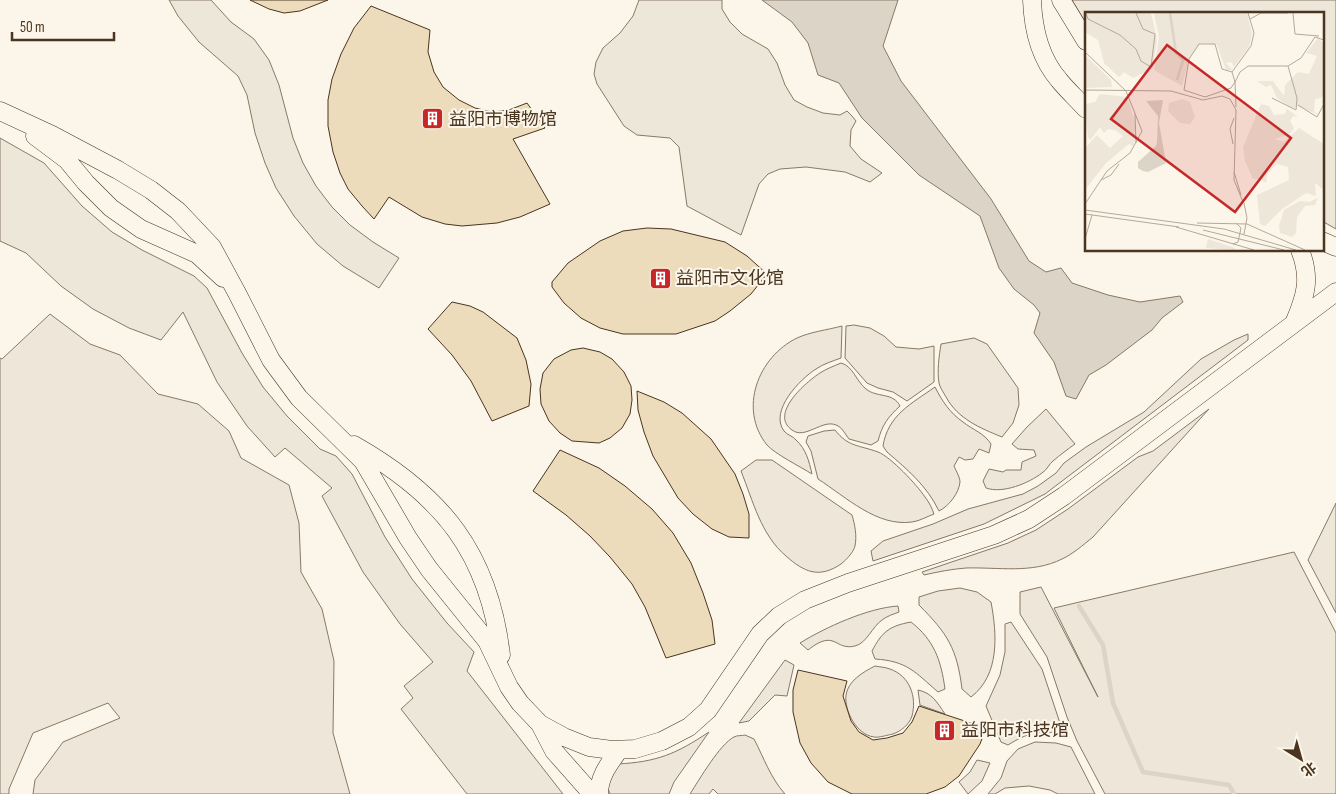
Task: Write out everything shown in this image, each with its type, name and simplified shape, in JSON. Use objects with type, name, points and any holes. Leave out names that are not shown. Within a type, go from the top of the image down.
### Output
[{"type":"street","points":[[1032,0],[1033,18],[1041,50],[1058,79],[1085,107]]},
{"type":"street","points":[[1061,0],[1085,39]]},
{"type":"street","points":[[0,112],[67,160],[86,183],[111,208],[141,229],[197,254],[238,293]]},
{"type":"street","points":[[0,112],[52,135],[151,190],[178,211],[212,247],[238,293],[271,360],[299,398],[363,461],[408,538],[429,569],[488,641],[509,687],[520,704],[540,724],[564,737],[589,747],[619,750],[635,749],[662,741],[689,727],[708,710],[760,634],[779,616],[814,596],[994,535],[1028,519],[1064,496],[1336,292]]},
{"type":"street","points":[[1324,242],[1336,247]]},
{"type":"street","points":[[1294,323],[1304,299],[1307,280],[1304,260],[1300,251]]},
{"type":"street","points":[[338,436],[378,458],[405,476],[428,496],[468,546],[488,597],[501,653],[503,671]]},
{"type":"street","points":[[540,724],[554,751],[592,794]]},
{"type":"street","points":[[599,794],[603,772],[619,750]]},
{"type":"shaded area","points":[[169,0],[211,0],[231,22],[254,39],[269,60],[279,85],[293,138],[303,163],[316,186],[332,207],[350,225],[399,258],[379,288],[343,266],[317,244],[294,216],[276,188],[265,163],[255,133],[247,95],[238,76],[199,42],[178,16]]},
{"type":"shaded area","points":[[639,0],[722,0],[722,9],[730,22],[742,34],[768,49],[777,63],[785,85],[794,100],[823,113],[840,115],[847,111],[852,116],[856,121],[851,130],[850,146],[861,159],[882,173],[870,182],[845,172],[806,167],[780,169],[768,174],[759,184],[741,235],[687,206],[679,147],[670,138],[637,135],[624,126],[597,84],[594,74],[596,62],[603,48],[620,33],[633,16]]},
{"type":"shaded area","points":[[762,0],[898,0],[883,46],[901,81],[991,199],[1029,261],[1046,272],[1061,268],[1072,283],[1108,295],[1140,302],[1180,296],[1183,302],[1162,318],[1152,330],[1106,365],[1089,375],[1076,399],[1066,396],[1054,362],[1034,333],[1040,313],[1034,305],[1014,289],[999,268],[980,216],[919,175],[862,118],[839,83],[818,75],[808,43],[792,22]]},
{"type":"shaded area","points":[[1072,0],[1336,0],[1336,229],[1324,222],[1324,12],[1085,12],[1085,21]]},
{"type":"shaded area","points":[[0,138],[44,163],[82,206],[112,232],[142,250],[194,276],[207,288],[242,353],[263,387],[287,416],[320,449],[336,456],[352,474],[385,537],[412,579],[447,623],[474,652],[467,671],[563,794],[467,794],[401,709],[413,698],[404,686],[433,662],[400,624],[363,572],[322,496],[332,488],[285,448],[275,457],[247,426],[217,382],[183,312],[161,340],[129,328],[93,309],[61,286],[26,253],[0,241]]},
{"type":"shaded area","points":[[50,314],[90,344],[120,355],[158,394],[198,404],[229,431],[241,458],[289,485],[299,523],[301,572],[322,609],[334,661],[333,733],[350,794],[33,794],[35,780],[63,742],[120,718],[108,703],[33,733],[9,789],[9,794],[0,794],[0,358],[2,359]]},
{"type":"shaded area","points":[[854,325],[870,328],[884,336],[896,347],[919,349],[934,346],[934,382],[907,401],[893,392],[867,383],[845,358],[846,326]]},
{"type":"shaded area","points":[[842,326],[841,358],[819,367],[802,380],[788,396],[780,414],[780,423],[784,431],[795,439],[805,451],[812,474],[771,449],[758,431],[754,416],[753,400],[756,385],[772,358],[783,347],[802,336]]},
{"type":"shaded area","points":[[1248,334],[1248,340],[1045,494],[984,524],[873,561],[871,551],[883,541],[933,524],[968,509],[1023,494],[1038,486],[1086,447],[1144,412],[1201,359]]},
{"type":"shaded area","points":[[974,338],[987,344],[1018,388],[1019,405],[1013,423],[1002,437],[963,417],[951,405],[942,390],[938,378],[941,344]]},
{"type":"shaded area","points":[[841,363],[852,370],[870,392],[889,397],[900,406],[886,422],[881,430],[878,441],[871,445],[849,439],[842,429],[836,425],[825,425],[802,433],[792,430],[786,423],[787,407],[806,383],[827,369]]},
{"type":"shaded area","points":[[935,387],[950,411],[982,434],[991,444],[989,453],[979,449],[973,459],[965,460],[959,457],[954,466],[960,480],[958,490],[950,503],[939,511],[923,486],[883,446],[886,435],[895,418],[909,405]]},
{"type":"shaded area","points":[[1046,409],[1075,444],[1052,462],[1044,472],[1030,480],[1008,489],[986,488],[983,481],[989,469],[1003,472],[1006,470],[1021,470],[1022,462],[1036,456],[1034,450],[1018,449],[1012,444]]},
{"type":"shaded area","points":[[1209,409],[1093,537],[1066,557],[1039,567],[1015,569],[966,568],[924,575],[922,572],[1008,543],[1036,530],[1068,509],[1138,457],[1153,451]]},
{"type":"shaded area","points":[[835,430],[849,443],[878,452],[890,459],[921,492],[934,514],[912,522],[886,520],[862,509],[818,479],[811,451],[806,442],[808,436]]},
{"type":"shaded area","points":[[756,460],[772,460],[852,515],[856,538],[855,546],[851,554],[841,564],[826,571],[812,572],[799,566],[777,548],[764,528],[741,471]]},
{"type":"shaded area","points":[[1336,503],[1336,613],[1308,560]]},
{"type":"shaded area","points":[[1294,552],[1336,633],[1336,794],[1105,794],[1077,741],[1047,657],[1020,614],[1020,592],[1041,587],[1098,697],[1054,608]]},
{"type":"shaded area","points":[[960,588],[977,592],[991,602],[994,627],[995,640],[992,666],[980,688],[971,697],[962,689],[957,663],[950,643],[919,605],[919,597],[938,591]]},
{"type":"shaded area","points":[[898,606],[899,612],[882,620],[863,642],[855,646],[843,646],[830,640],[817,644],[808,650],[800,643],[847,619],[874,610]]},
{"type":"shaded area","points":[[911,622],[931,643],[939,660],[945,689],[938,692],[916,673],[903,665],[875,659],[872,651],[879,639],[892,628]]},
{"type":"shaded area","points":[[1011,622],[1042,669],[1061,726],[1051,733],[1035,733],[1008,745],[1001,742],[986,706],[1000,675],[1005,652],[1005,624]]},
{"type":"shaded area","points":[[785,660],[794,665],[787,696],[775,695],[749,721],[739,723]]},
{"type":"shaded area","points":[[875,666],[897,672],[907,682],[913,695],[912,716],[909,722],[899,731],[881,737],[868,735],[857,727],[849,715],[846,701],[847,690],[853,681]]},
{"type":"shaded area","points":[[918,690],[931,696],[945,714],[920,705]]},
{"type":"shaded area","points":[[709,732],[674,782],[669,794],[610,794],[607,786],[617,764],[666,756]]},
{"type":"shaded area","points":[[745,735],[754,739],[771,774],[785,794],[718,794],[713,789],[709,794],[690,794],[722,747],[734,737]]},
{"type":"shaded area","points":[[1035,742],[1056,743],[1071,747],[1095,794],[1058,794],[1050,790],[1029,786],[1005,788],[995,794],[988,794],[1001,778],[1007,761],[1018,749]]},
{"type":"shaded area","points":[[977,760],[990,763],[982,781],[968,794],[959,782],[970,772]]},
{"type":"building","points":[[250,0],[328,0],[300,11],[284,13],[269,9]]},
{"type":"building","name":"益阳市博物馆","points":[[371,6],[430,30],[428,52],[434,72],[443,87],[459,100],[475,108],[492,112],[509,110],[527,103],[545,128],[513,139],[550,204],[520,217],[497,223],[462,226],[445,224],[422,217],[389,197],[374,219],[362,206],[348,189],[333,152],[328,126],[328,100],[332,79],[341,54],[354,28]]},
{"type":"building","name":"益阳市文化馆","points":[[647,228],[671,229],[725,242],[747,256],[767,274],[751,294],[715,321],[676,334],[623,334],[600,328],[581,318],[564,303],[552,287],[552,282],[568,263],[600,241],[623,231]]},
{"type":"building","points":[[452,302],[470,306],[483,312],[517,338],[526,360],[531,384],[529,406],[492,421],[471,381],[452,355],[428,329]]},
{"type":"building","points":[[583,348],[600,352],[612,359],[624,372],[631,386],[630,414],[622,428],[610,438],[599,443],[572,441],[560,433],[549,421],[541,404],[540,389],[543,373],[554,359],[571,350]]},
{"type":"building","points":[[637,391],[664,402],[682,413],[711,439],[735,474],[743,494],[749,514],[749,538],[729,537],[712,529],[693,514],[678,498],[653,456],[638,410]]},
{"type":"building","points":[[560,450],[599,468],[625,486],[652,509],[673,533],[691,563],[703,593],[712,620],[715,644],[666,658],[645,607],[632,584],[590,536],[566,515],[533,491]]},
{"type":"building","name":"益阳市科技馆","points":[[798,670],[847,681],[843,696],[851,721],[859,732],[873,740],[903,733],[912,722],[919,706],[986,728],[980,744],[959,776],[945,787],[926,794],[852,794],[828,782],[811,763],[800,743],[793,712],[793,690]]},
{"type":"waterway","points":[[1079,606],[1103,645],[1113,703],[1143,772],[1229,785],[1234,794]]},
{"type":"place","name":"益阳市博物馆","points":[[433,119]]},
{"type":"place","name":"益阳市文化馆","points":[[660,278]]},
{"type":"place","name":"益阳市科技馆","points":[[945,730]]}]
